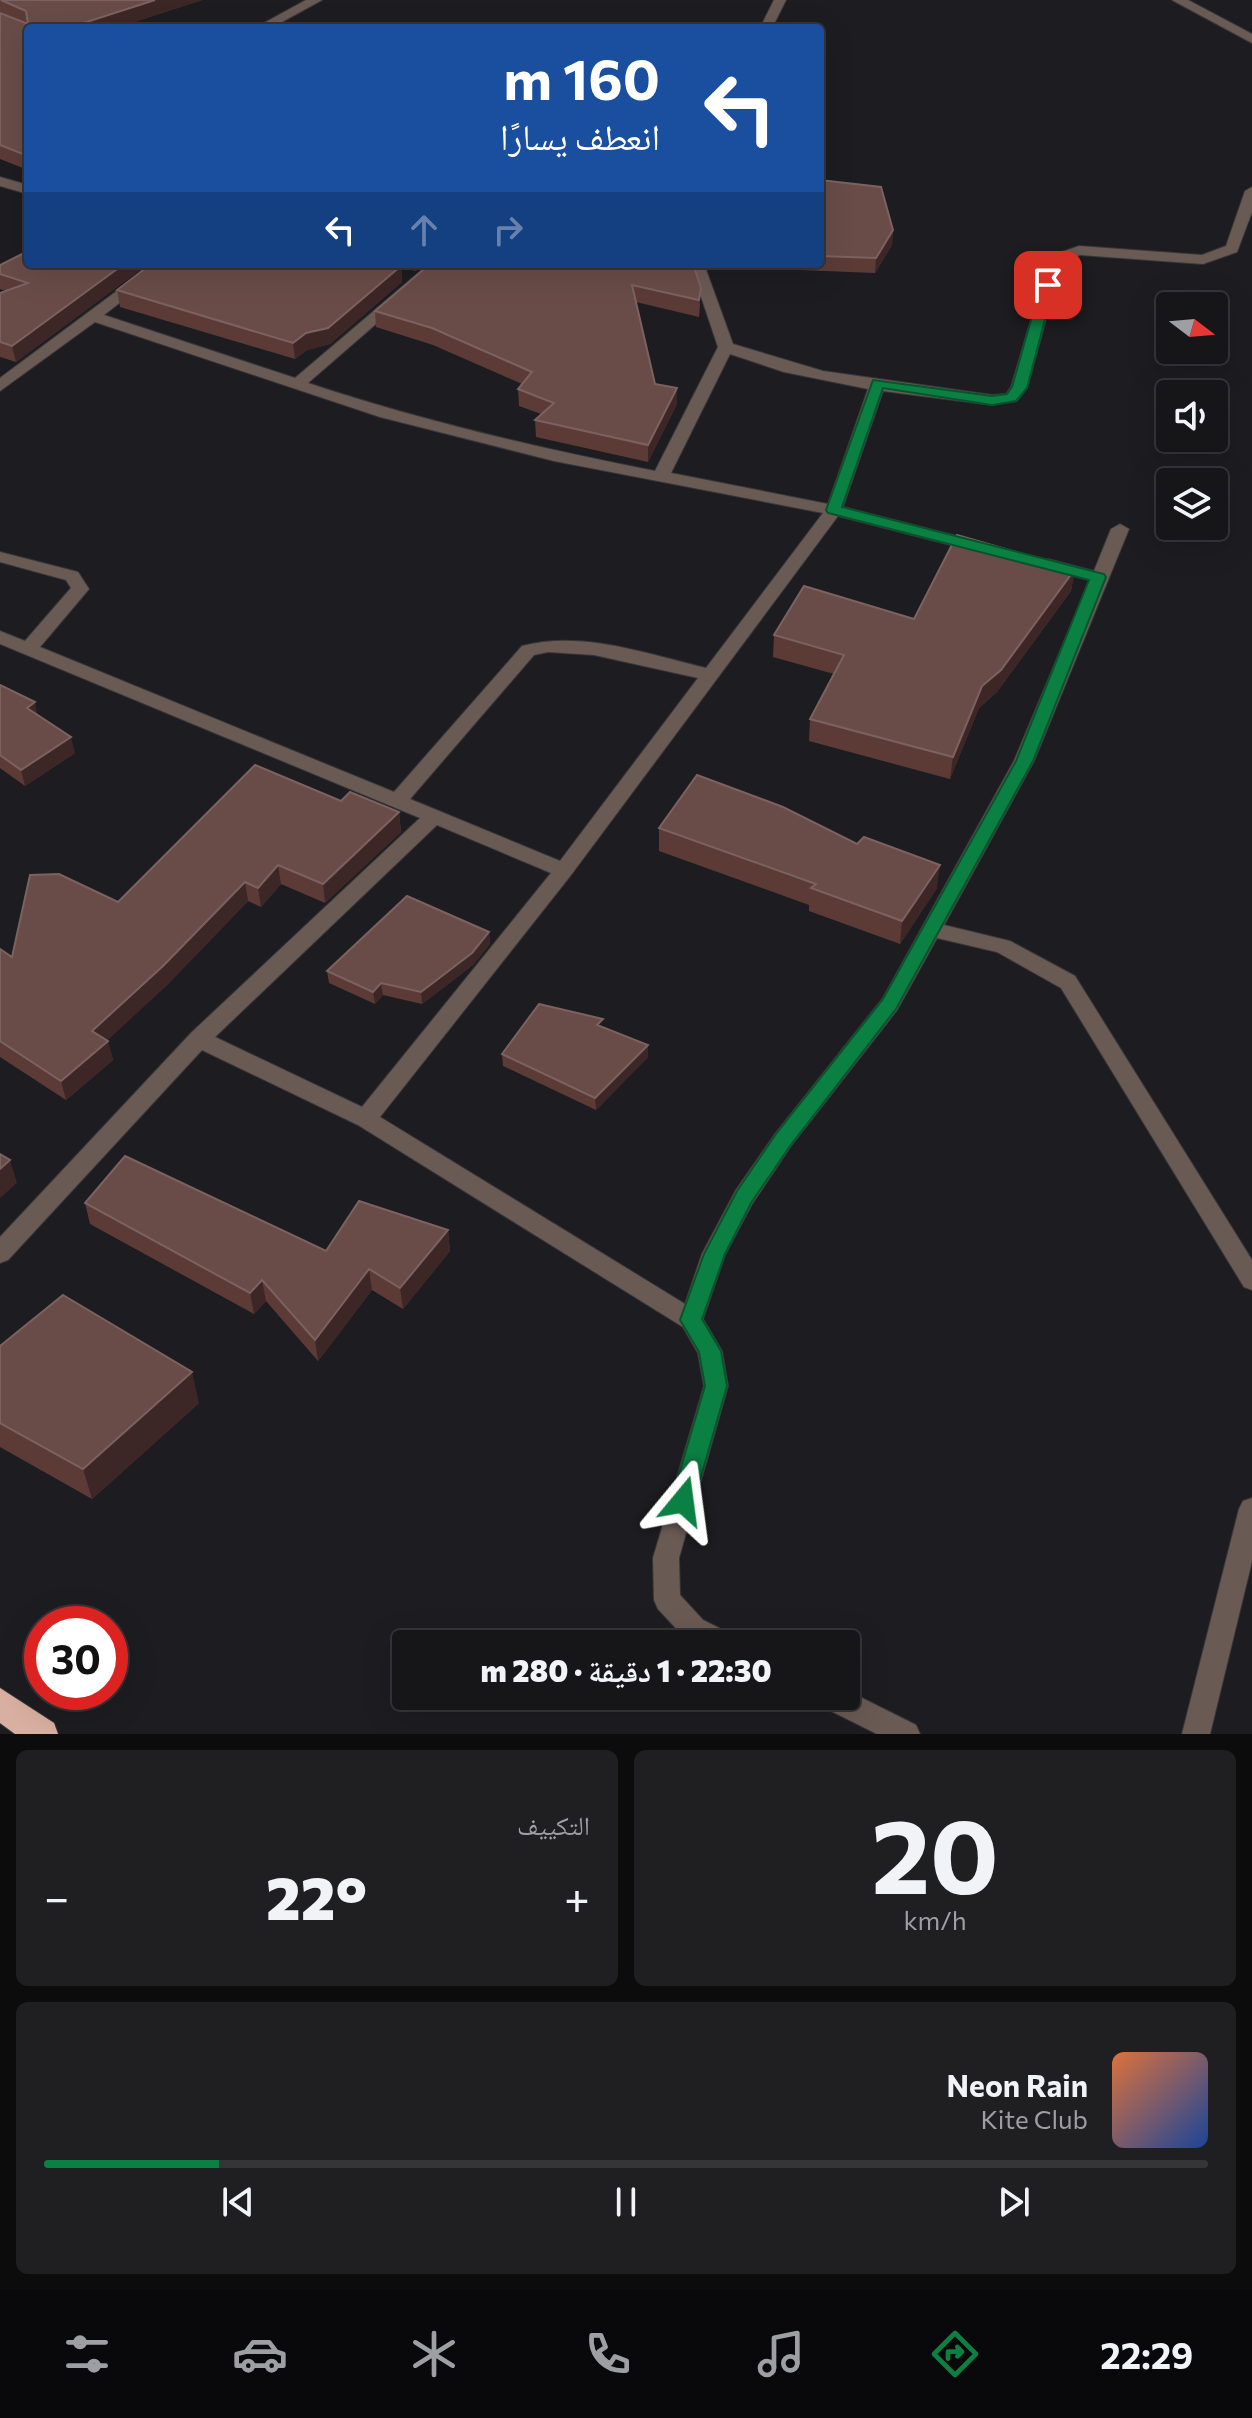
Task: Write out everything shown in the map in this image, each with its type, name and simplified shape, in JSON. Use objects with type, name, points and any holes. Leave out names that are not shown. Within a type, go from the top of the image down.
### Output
[{"type":"highway","points":[[0,1704],[42,1734]]},
{"type":"street","points":[[269,24],[316,0]]},
{"type":"street","points":[[768,24],[780,0]]},
{"type":"street","points":[[1178,0],[1252,39]]},
{"type":"street","points":[[0,181],[24,189]]},
{"type":"street","points":[[726,347],[762,363],[992,400],[1011,398],[1019,388],[1055,259],[1079,250],[1203,260],[1232,249],[1252,191]]},
{"type":"street","points":[[0,386],[157,268]]},
{"type":"street","points":[[295,386],[413,278],[431,268]]},
{"type":"street","points":[[661,476],[726,347],[698,268]]},
{"type":"street","points":[[93,316],[386,414],[554,456],[834,510],[995,551]]},
{"type":"street","points":[[366,1119],[564,870],[834,510],[878,383]]},
{"type":"street","points":[[691,1320],[714,1254],[744,1197],[783,1140],[890,1004],[1024,761],[1120,529]]},
{"type":"street","points":[[0,557],[72,576],[80,589],[28,649]]},
{"type":"street","points":[[1025,559],[1098,577]]},
{"type":"street","points":[[0,637],[564,870]]},
{"type":"street","points":[[397,802],[528,650],[545,645],[576,646],[710,675]]},
{"type":"street","points":[[0,1253],[199,1039],[433,817]]},
{"type":"street","points":[[931,929],[1003,946],[1068,982],[1252,1280]]},
{"type":"street","points":[[199,1039],[366,1119],[691,1320],[710,1351],[716,1386],[666,1558],[667,1600],[696,1630]]},
{"type":"street","points":[[1196,1734],[1252,1509]]},
{"type":"street","points":[[857,1710],[906,1734]]},
{"type":"building","points":[[1,0],[155,0],[80,24],[28,24],[26,11]]},
{"type":"building","points":[[0,13],[28,24],[24,24],[24,154],[0,145]]},
{"type":"building","points":[[824,180],[881,187],[893,230],[876,258],[824,256]]},
{"type":"building","points":[[24,253],[24,268],[119,268],[12,346],[0,342],[0,293],[28,283],[0,274],[0,265]]},
{"type":"building","points":[[146,268],[399,268],[328,328],[306,333],[293,343],[117,290]]},
{"type":"building","points":[[425,268],[694,268],[701,288],[699,300],[632,285],[655,384],[677,388],[648,445],[535,420],[554,403],[518,389],[532,372],[432,328],[375,311]]},
{"type":"building","points":[[957,535],[1075,569],[1001,670],[982,686],[953,757],[810,719],[844,655],[774,635],[804,586],[914,619]]},
{"type":"building","points":[[0,685],[35,702],[27,708],[71,737],[21,770],[0,755]]},
{"type":"building","points":[[255,765],[341,801],[350,792],[399,812],[323,884],[278,865],[258,888],[245,882],[163,966],[92,1031],[108,1041],[61,1081],[0,1041],[0,949],[12,957],[30,875],[59,874],[118,902]]},
{"type":"building","points":[[697,775],[783,807],[857,844],[864,837],[940,865],[902,921],[811,888],[816,884],[659,828]]},
{"type":"building","points":[[407,896],[489,932],[472,953],[421,992],[381,983],[373,992],[327,971]]},
{"type":"building","points":[[539,1004],[603,1019],[597,1025],[648,1045],[595,1098],[502,1054]]},
{"type":"building","points":[[0,1154],[10,1160],[0,1169]]},
{"type":"building","points":[[125,1156],[326,1251],[359,1201],[448,1230],[400,1288],[369,1269],[315,1340],[262,1280],[250,1293],[85,1203]]},
{"type":"building","points":[[63,1295],[192,1372],[83,1469],[0,1423],[0,1346]]},
{"type":"route","points":[[683,1501],[716,1386],[710,1351],[691,1320],[714,1254],[744,1197],[783,1140],[890,1004],[1024,761],[1098,577],[834,510],[878,383],[992,400],[1011,398],[1019,388],[1048,285]]}]
